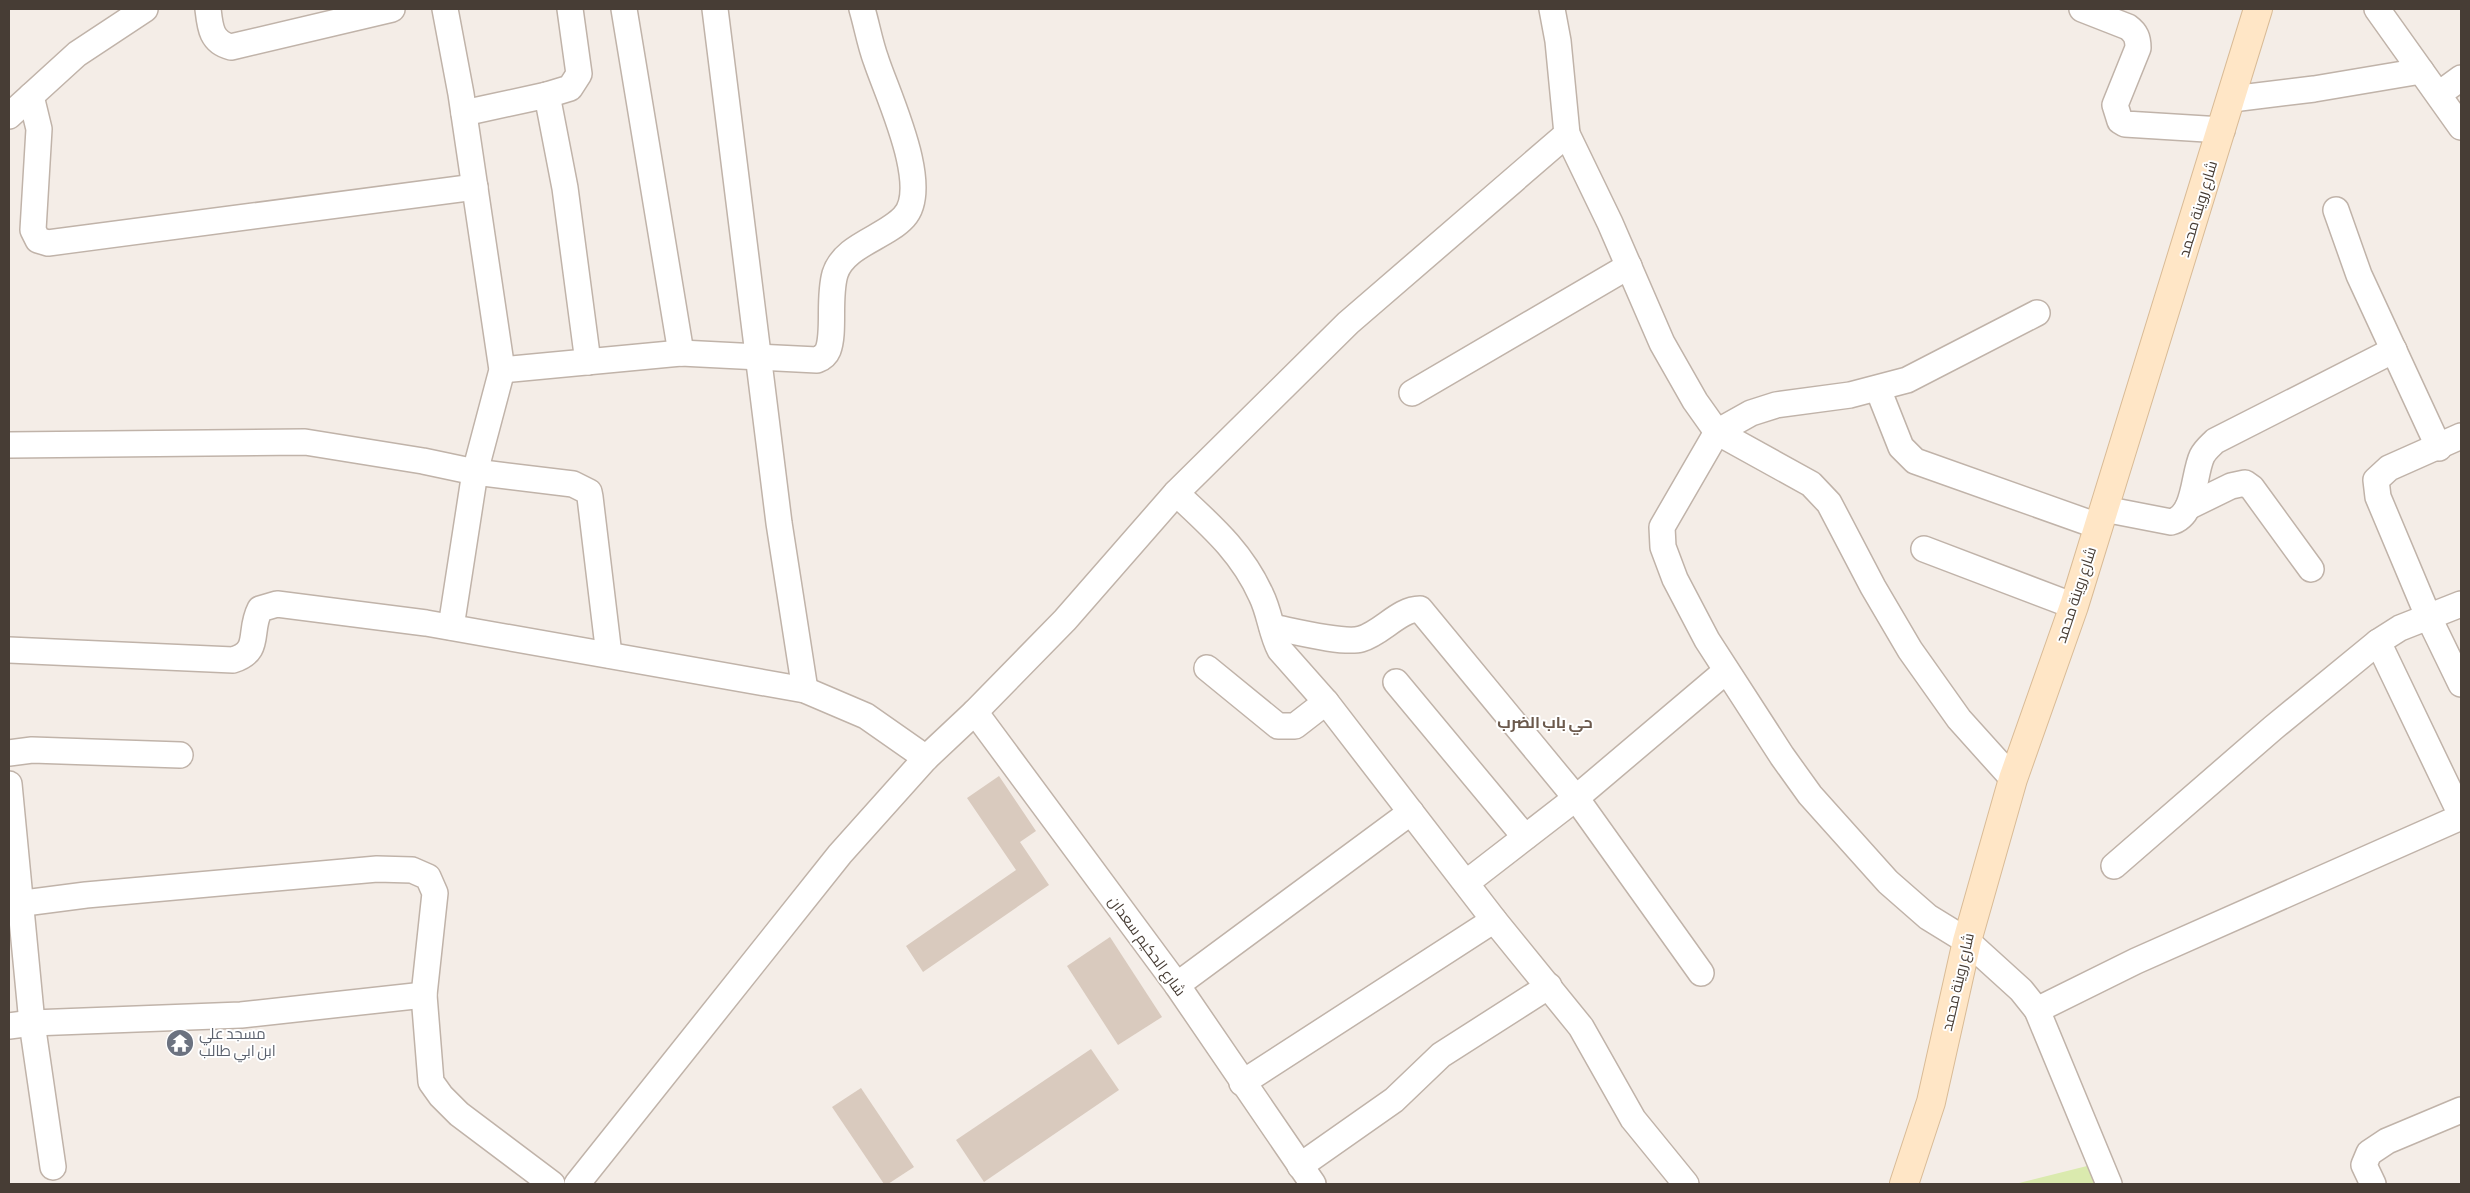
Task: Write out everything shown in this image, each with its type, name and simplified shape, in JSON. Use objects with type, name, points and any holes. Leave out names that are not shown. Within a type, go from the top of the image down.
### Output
[{"type":"main road","name":"شارع روينة محمد","points":[[1904,1184],[1931,1102],[1967,941],[2013,779],[2074,606],[2232,99],[2258,9]]},
{"type":"street","points":[[9,116],[77,54],[146,9]]},
{"type":"street","points":[[208,9],[210,27],[214,38],[230,47],[392,9]]},
{"type":"street","points":[[445,9],[464,113],[502,370],[475,472],[451,628]]},
{"type":"street","points":[[464,113],[547,95],[570,88],[579,74],[570,9]]},
{"type":"street","points":[[624,9],[681,353]]},
{"type":"street","points":[[715,9],[779,522],[805,690]]},
{"type":"street","points":[[502,370],[681,353],[817,360],[825,355],[829,345],[831,293],[836,272],[845,259],[897,224],[906,215],[911,204],[911,165],[906,140],[875,57],[862,9]]},
{"type":"street","points":[[1552,9],[1558,41],[1567,134],[1629,266],[1662,343],[1695,401],[1717,432],[1810,484],[1828,504],[1850,540],[1873,587],[1910,650],[1959,719],[2013,779]]},
{"type":"street","points":[[2082,9],[2128,27],[2134,31],[2138,38],[2138,48],[2115,105],[2120,121],[2126,124],[2222,130]]},
{"type":"street","points":[[2377,9],[2461,127]]},
{"type":"street","points":[[2232,99],[2314,89],[2421,71]]},
{"type":"street","points":[[2439,94],[2461,78]]},
{"type":"street","points":[[547,95],[565,188],[588,362]]},
{"type":"street","points":[[31,96],[38,129],[33,230],[38,240],[48,243],[475,187]]},
{"type":"street","points":[[578,1184],[840,854],[926,758],[975,712],[1065,620],[1176,493],[1348,323],[1567,134]]},
{"type":"street","points":[[2336,210],[2359,275],[2438,448]]},
{"type":"street","points":[[1412,393],[1629,266]]},
{"type":"street","points":[[2037,313],[1924,372],[1878,389],[1776,405],[1750,413],[1717,432],[1662,526],[1663,546],[1675,579],[1726,671],[1810,795],[1888,882],[1928,917],[1967,941],[2021,990],[2037,1010],[2109,1184]]},
{"type":"street","points":[[1878,389],[1901,447],[1915,461],[2101,518],[2171,522],[2182,516],[2188,507],[2202,457],[2214,441],[2394,350]]},
{"type":"street","points":[[2461,436],[2438,448],[2389,468],[2376,480],[2378,497],[2428,616],[2461,684]]},
{"type":"street","points":[[9,445],[304,442],[396,456],[475,472],[573,484],[589,492],[609,655]]},
{"type":"street","points":[[2188,507],[2231,486],[2245,484],[2252,488],[2311,569]]},
{"type":"street","points":[[1176,493],[1229,543],[1247,567],[1262,596],[1280,650],[1326,702],[1494,920],[1581,1027],[1633,1119],[1682,1183]]},
{"type":"street","points":[[1924,549],[2074,606]]},
{"type":"street","points":[[9,650],[233,660],[245,656],[252,646],[256,617],[260,609],[278,604],[451,628],[805,690],[866,716],[926,758]]},
{"type":"street","points":[[2114,866],[2273,728],[2378,642],[2400,628],[2461,604]]},
{"type":"street","points":[[1272,627],[1358,640],[1380,630],[1412,610],[1420,609],[1576,798],[1701,974]]},
{"type":"street","points":[[2037,1010],[2136,961],[2461,816],[2378,642]]},
{"type":"street","points":[[1207,668],[1278,726],[1296,726],[1326,702]]},
{"type":"street","points":[[1466,883],[1576,798],[1726,671]]},
{"type":"street","points":[[1396,682],[1525,837]]},
{"type":"street","name":"شارع الحكيم سعدان","points":[[975,712],[1176,985],[1306,1175]]},
{"type":"street","points":[[9,753],[32,750],[180,755]]},
{"type":"street","points":[[9,784],[21,1025],[53,1167]]},
{"type":"street","points":[[1176,985],[1411,812]]},
{"type":"street","points":[[14,905],[86,895],[377,869],[412,870],[428,877],[435,893],[424,995],[432,1082],[441,1096],[459,1114],[552,1184]]},
{"type":"street","points":[[1242,1083],[1494,920]]},
{"type":"street","points":[[1306,1175],[1394,1100],[1417,1076],[1456,1044],[1549,986]]},
{"type":"street","points":[[21,1025],[241,1015],[424,995]]},
{"type":"street","points":[[2373,1184],[2364,1165],[2369,1153],[2388,1141],[2461,1110]]},
{"type":"green space","points":[[2087,1166],[2095,1184],[2015,1184]]},
{"type":"building","points":[[999,776],[1036,831],[1020,842],[1049,885],[923,972],[906,946],[1016,870],[967,798]]},
{"type":"building","points":[[1110,937],[1162,1017],[1118,1045],[1067,966]]},
{"type":"building","points":[[1091,1049],[1119,1090],[984,1182],[956,1140]]},
{"type":"building","points":[[861,1088],[914,1167],[888,1184],[884,1184],[832,1107]]},
{"type":"place","name":"مسجد علي ابن ابي طالب","points":[[180,1043]]},
{"type":"district","name":"حي باب الضرب","points":[[1545,722]]}]
